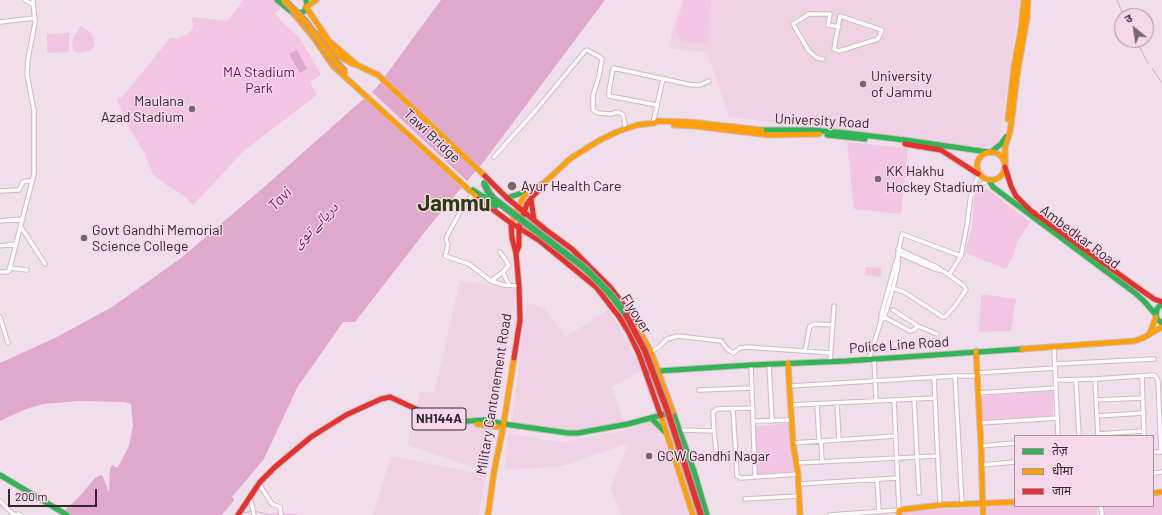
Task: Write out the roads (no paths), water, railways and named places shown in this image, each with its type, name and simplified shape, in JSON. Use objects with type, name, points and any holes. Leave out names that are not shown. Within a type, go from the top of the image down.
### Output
[{"type":"main road","points":[[277,0],[291,12],[313,37],[331,63],[360,87]]},
{"type":"main road","points":[[284,0],[305,21],[332,58],[360,87]]},
{"type":"main road","points":[[289,0],[288,4],[291,12]]},
{"type":"main road","points":[[289,0],[308,18],[335,54],[342,59],[358,65]]},
{"type":"main road","points":[[306,0],[306,8],[334,46],[358,65],[378,75],[507,198],[572,249],[612,288],[629,312],[651,352],[694,471],[707,515]]},
{"type":"main road","points":[[291,12],[297,14],[301,13],[316,0]]},
{"type":"main road","points":[[1024,0],[1006,136],[1001,144],[983,155],[978,161],[978,174],[988,180],[995,180],[1003,174],[1005,165],[1005,147],[1010,132],[1028,0]]},
{"type":"main road","name":"Tawi Bridge","points":[[360,87],[470,189]]},
{"type":"main road","name":"University Road","points":[[545,182],[567,161],[600,140],[626,129],[658,121],[690,122],[761,130],[825,131],[872,136],[938,147],[989,152]]},
{"type":"main road","name":"University Road","points":[[938,147],[978,174]]},
{"type":"main road","points":[[989,152],[1000,155],[1016,196],[1030,210],[1141,290],[1162,302],[1157,309],[1150,333]]},
{"type":"main road","name":"Flyover","points":[[481,172],[484,183],[494,199],[586,269],[608,292],[625,314],[650,365],[668,412],[702,515]]},
{"type":"main road","name":"Ambedkar Road","points":[[988,180],[1144,301],[1162,323]]},
{"type":"main road","points":[[516,253],[512,238],[511,223],[524,196],[545,182]]},
{"type":"main road","name":"Military Cantonement Road","points":[[488,515],[494,472],[504,426],[520,320],[516,253],[520,238],[519,229],[524,212],[531,199],[545,182]]},
{"type":"main road","points":[[507,198],[536,187]]},
{"type":"main road","points":[[470,189],[511,223],[540,241],[581,274],[596,287],[620,318],[639,354],[693,515]]},
{"type":"main road","name":"Flyover","points":[[470,189],[484,197],[572,260],[584,270],[606,294],[623,316],[642,352],[665,413],[686,474],[698,515]]},
{"type":"main road","points":[[531,199],[534,220]]},
{"type":"main road","points":[[530,235],[527,229],[528,226],[532,224],[542,230],[546,230]]},
{"type":"main road","name":"Police Line Road","points":[[646,373],[658,371],[830,362],[1134,341],[1144,338],[1162,327]]},
{"type":"main road","points":[[976,351],[983,515]]},
{"type":"main road","points":[[788,363],[793,443],[799,484],[800,515]]},
{"type":"main road","points":[[655,364],[670,371],[661,380]]},
{"type":"main road","name":"NH144A","points":[[242,515],[257,486],[266,475],[311,437],[346,415],[381,399],[390,397],[396,399],[423,413],[447,422],[481,420],[548,435],[577,436],[620,428],[674,413]]},
{"type":"main road","name":"NH144A","points":[[238,515],[270,476],[292,456],[324,431],[350,416],[387,401],[394,401],[422,415],[452,426],[478,424],[572,433],[661,417]]},
{"type":"main road","points":[[653,420],[659,425],[667,436]]},
{"type":"main road","points":[[0,476],[58,513]]},
{"type":"main road","points":[[0,480],[58,513],[67,515]]},
{"type":"main road","points":[[899,512],[940,505],[1014,502]]},
{"type":"street","points":[[0,272],[8,272],[10,268],[33,180],[34,111],[27,72],[28,56],[35,26],[35,18],[33,2],[25,0]]},
{"type":"street","points":[[823,59],[817,58],[809,51],[793,24],[809,14],[830,14],[828,25],[839,28]]},
{"type":"street","points":[[840,16],[882,30],[878,39],[839,50],[834,49],[839,28],[840,16]]},
{"type":"street","points":[[0,22],[35,18]]},
{"type":"street","points":[[494,157],[588,50],[600,56],[602,59],[599,76],[593,95],[593,110],[598,113],[611,114],[618,112],[622,114],[626,129]]},
{"type":"street","points":[[657,105],[609,96],[613,68],[698,85],[709,81]]},
{"type":"street","points":[[654,123],[663,79]]},
{"type":"street","points":[[949,275],[960,256],[967,225],[972,190],[978,174]]},
{"type":"street","points":[[0,191],[19,190],[23,182],[33,180]]},
{"type":"street","points":[[971,196],[980,185],[988,180]]},
{"type":"street","points":[[470,189],[465,203],[447,236],[447,250],[445,256],[469,264],[499,284],[519,286]]},
{"type":"street","points":[[0,221],[23,219]]},
{"type":"street","points":[[21,227],[44,264]]},
{"type":"street","points":[[876,401],[875,381],[871,359],[891,288],[902,234],[960,256]]},
{"type":"street","points":[[0,246],[16,244]]},
{"type":"street","points":[[891,288],[904,292],[943,317],[945,317],[955,306],[966,290],[964,286],[935,266],[898,251]]},
{"type":"street","points":[[491,280],[503,272],[509,265],[500,252]]},
{"type":"street","points":[[10,268],[27,270]]},
{"type":"street","points":[[503,272],[509,285]]},
{"type":"street","points":[[830,362],[834,306]]},
{"type":"street","points":[[893,310],[918,326],[937,334]]},
{"type":"street","points":[[0,317],[8,343]]},
{"type":"street","points":[[883,317],[910,331],[914,330],[918,326]]},
{"type":"street","points":[[805,351],[810,326],[816,324],[833,325]]},
{"type":"street","points":[[651,352],[667,339],[678,336],[721,340],[728,350],[733,353],[747,347],[831,353]]},
{"type":"street","points":[[1054,347],[1058,435]]},
{"type":"street","points":[[790,386],[934,378],[1055,366],[1154,359]]},
{"type":"street","points":[[769,364],[772,420]]},
{"type":"street","points":[[751,365],[755,476]]},
{"type":"street","points":[[1056,380],[1154,375],[1157,378],[1161,452]]},
{"type":"street","points":[[956,376],[962,504]]},
{"type":"street","points":[[1142,376],[1144,435]]},
{"type":"street","points":[[934,378],[940,505]]},
{"type":"street","points":[[1096,379],[1098,435],[1144,431]]},
{"type":"street","points":[[1076,380],[1079,435]]},
{"type":"street","points":[[699,390],[752,388]]},
{"type":"street","points":[[978,393],[1056,388]]},
{"type":"street","points":[[791,405],[935,398]]},
{"type":"street","points":[[1096,400],[1143,398]]},
{"type":"street","points":[[914,399],[919,493]]},
{"type":"street","points":[[830,515],[879,511],[899,512],[894,400]]},
{"type":"street","points":[[837,403],[839,440]]},
{"type":"street","points":[[817,404],[822,462]]},
{"type":"street","points":[[716,450],[713,412],[717,410],[752,408]]},
{"type":"street","points":[[733,409],[737,476],[741,478],[798,474]]},
{"type":"street","points":[[1097,416],[1144,413]]},
{"type":"street","points":[[980,423],[1058,418]]},
{"type":"street","points":[[753,421],[792,420]]},
{"type":"street","points":[[679,430],[714,431]]},
{"type":"street","points":[[793,443],[896,436]]},
{"type":"street","points":[[981,446],[1014,444]]},
{"type":"street","points":[[796,463],[938,456]]},
{"type":"street","points":[[982,465],[1014,462]]},
{"type":"street","points":[[799,484],[898,478]]},
{"type":"street","points":[[877,479],[879,511]]},
{"type":"street","points":[[261,486],[272,504],[280,507],[281,513]]},
{"type":"street","points":[[745,499],[799,496]]},
{"type":"street","points":[[0,501],[14,515],[21,515]]},
{"type":"street","points":[[251,501],[254,515]]},
{"type":"water","points":[[441,0],[605,0],[485,160],[431,224],[355,322],[343,322],[297,388],[264,459],[232,497],[234,500],[222,515],[60,515],[80,496],[95,478],[102,475],[109,492],[110,468],[112,465],[117,468],[129,446],[133,426],[131,404],[124,402],[80,401],[43,404],[26,409],[0,421],[0,363],[55,338],[112,307],[181,258],[377,87]]},
{"type":"water","points":[[297,50],[307,69],[300,73],[289,54]]},
{"type":"waterway","points":[[1117,0],[1120,8]]},
{"type":"waterway","points":[[1140,48],[1148,63]]},
{"type":"waterway","points":[[1152,68],[1162,83]]},
{"type":"waterway","points":[[242,513],[254,511],[267,514],[297,515]]},
{"type":"place","name":"University of Jammu","points":[[863,84]]},
{"type":"place","name":"Maulana Azad Stadium","points":[[192,109]]},
{"type":"place","name":"KK Hakhu Hockey Stadium","points":[[878,179]]},
{"type":"place","name":"Ayur Health Care","points":[[512,186]]},
{"type":"place","name":"Govt Gandhi Memorial Science College","points":[[84,238]]},
{"type":"place","name":"GCW Gandhi Nagar","points":[[649,456]]},
{"type":"district","name":"Jammu","points":[[454,204]]},
{"type":"park label","name":"MA Stadium Park","points":[[259,80]]},
{"type":"water label","name":"Tavi","points":[[280,199]]},
{"type":"water label","name":"دریائے توی","points":[[315,225]]}]
